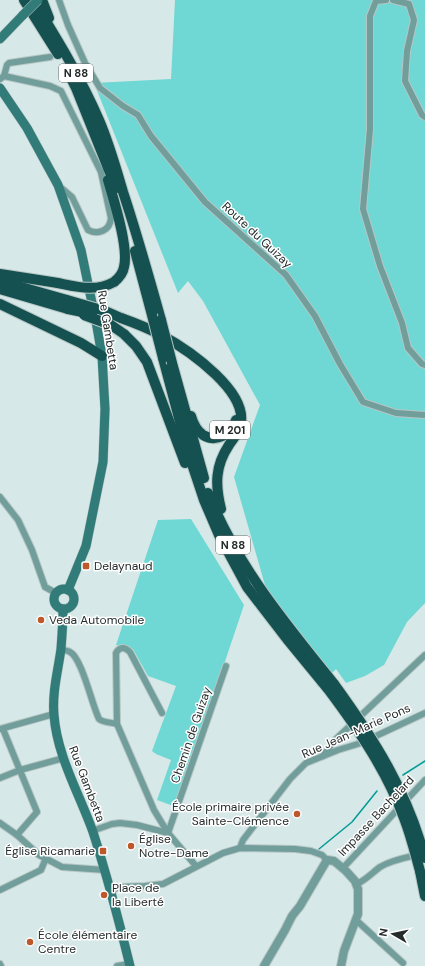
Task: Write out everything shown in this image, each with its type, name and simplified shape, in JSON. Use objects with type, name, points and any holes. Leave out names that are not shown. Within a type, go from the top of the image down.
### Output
[{"type":"highway","name":"N 88","points":[[24,0],[76,88],[121,202],[168,361],[188,452],[204,500],[219,534],[247,587],[287,640],[331,686],[363,723],[386,762],[411,814],[425,858]]},
{"type":"highway","name":"N 88","points":[[33,0],[82,84],[99,120],[110,150],[148,272],[156,318]]},
{"type":"highway","points":[[42,0],[55,36]]},
{"type":"highway","points":[[0,274],[87,288],[106,286],[118,279],[124,268],[125,252],[113,198],[88,117]]},
{"type":"highway","name":"M 201","points":[[0,281],[70,306]]},
{"type":"highway","name":"M 201","points":[[0,289],[70,306],[105,311],[123,325],[164,342],[192,361],[215,380],[225,391],[236,410],[236,418],[231,430],[215,437],[204,435],[199,431],[194,425],[177,383]]},
{"type":"highway","points":[[0,304],[81,343],[102,356]]},
{"type":"highway","points":[[70,306],[111,325],[123,325],[147,362],[192,481],[204,500]]},
{"type":"highway","name":"M 201","points":[[123,325],[162,335],[196,357],[218,376],[232,392],[239,404],[242,416],[239,429],[221,458],[217,474],[217,494],[229,538]]},
{"type":"highway","name":"N 88","points":[[168,361],[177,383],[209,494],[229,538],[254,581],[331,686],[376,760],[404,818],[420,871],[425,896]]},
{"type":"main road","points":[[0,39],[38,0]]},
{"type":"main road","name":"Rue Gambetta","points":[[0,88],[26,128],[58,185],[81,250],[98,327],[102,356],[105,409],[103,462],[86,546],[68,590]]},
{"type":"main road","points":[[59,590],[68,590],[72,594],[74,602],[69,608],[63,609],[57,607],[54,600],[56,593],[59,590]]},
{"type":"main road","name":"Rue Gambetta","points":[[63,609],[60,650],[54,684],[54,714],[56,733],[105,870],[129,965]]},
{"type":"street","name":"Route du Guizay","points":[[59,0],[84,63],[100,88],[123,106],[138,115],[151,136],[205,202],[286,275],[315,316],[340,364],[363,402],[396,413],[425,415]]},
{"type":"street","points":[[386,0],[376,1],[370,16],[370,129],[363,209],[380,266],[402,323],[408,348],[422,364],[425,365]]},
{"type":"street","points":[[393,0],[409,4],[414,20],[407,51],[405,81],[422,116],[425,117]]},
{"type":"street","points":[[50,56],[9,63],[2,77],[50,86],[61,90],[101,172],[111,218],[109,226],[102,232],[96,233],[88,230],[72,197],[58,185]]},
{"type":"street","points":[[0,497],[18,520],[32,550],[46,587],[56,593]]},
{"type":"street","points":[[162,713],[130,652],[125,648],[121,648],[116,653],[117,724],[154,810],[168,833],[196,866]]},
{"type":"street","points":[[60,650],[70,652],[76,659],[99,719],[103,722],[117,724]]},
{"type":"street","points":[[323,756],[335,740],[425,655]]},
{"type":"street","name":"Chemin de Guizay","points":[[168,833],[226,666]]},
{"type":"street","name":"Rue Jean-Marie Pons","points":[[240,848],[243,840],[294,774],[306,763],[361,743],[425,713]]},
{"type":"street","points":[[17,835],[37,812],[2,729],[54,714]]},
{"type":"street","points":[[0,778],[20,770],[64,758]]},
{"type":"street","name":"Impasse Bachelard","points":[[343,868],[425,780]]},
{"type":"street","points":[[0,823],[17,835],[39,855],[62,867],[105,870]]},
{"type":"street","points":[[92,831],[112,824],[120,823],[137,825],[168,833]]},
{"type":"street","points":[[110,890],[121,886],[163,884],[223,853],[240,848],[295,849],[311,851],[322,855],[327,860],[334,861],[343,868],[357,884],[358,902],[356,920],[344,951],[341,966]]},
{"type":"street","points":[[357,884],[363,882],[379,868],[389,863],[425,853]]},
{"type":"street","points":[[0,890],[41,870],[46,858]]},
{"type":"street","points":[[264,966],[292,916],[300,906],[327,860]]},
{"type":"street","points":[[356,920],[403,963]]},
{"type":"street","points":[[117,966],[129,965]]},
{"type":"shaded area","points":[[175,0],[425,0],[425,603],[407,622],[384,665],[365,676],[346,683],[336,669],[318,687],[290,631],[281,641],[234,477],[260,405],[203,301],[188,281],[178,293],[94,83],[171,79]]},
{"type":"shaded area","points":[[191,519],[244,605],[176,807],[157,800],[171,760],[152,751],[176,686],[148,676],[133,649],[116,645],[158,520]]},
{"type":"waterway","points":[[403,775],[425,761]]},
{"type":"waterway","points":[[319,849],[352,822],[377,791]]},
{"type":"place","name":"Delaynaud","points":[[86,566]]},
{"type":"place","name":"Veda Automobile","points":[[41,620]]},
{"type":"place","name":"École primaire privée Sainte-Clémence","points":[[297,814]]},
{"type":"place","name":"Église Notre-Dame","points":[[131,846]]},
{"type":"place","name":"Église Ricamarie","points":[[103,851]]},
{"type":"place","name":"Place de la Liberté","points":[[104,895]]},
{"type":"place","name":"École élémentaire Centre","points":[[30,942]]}]
